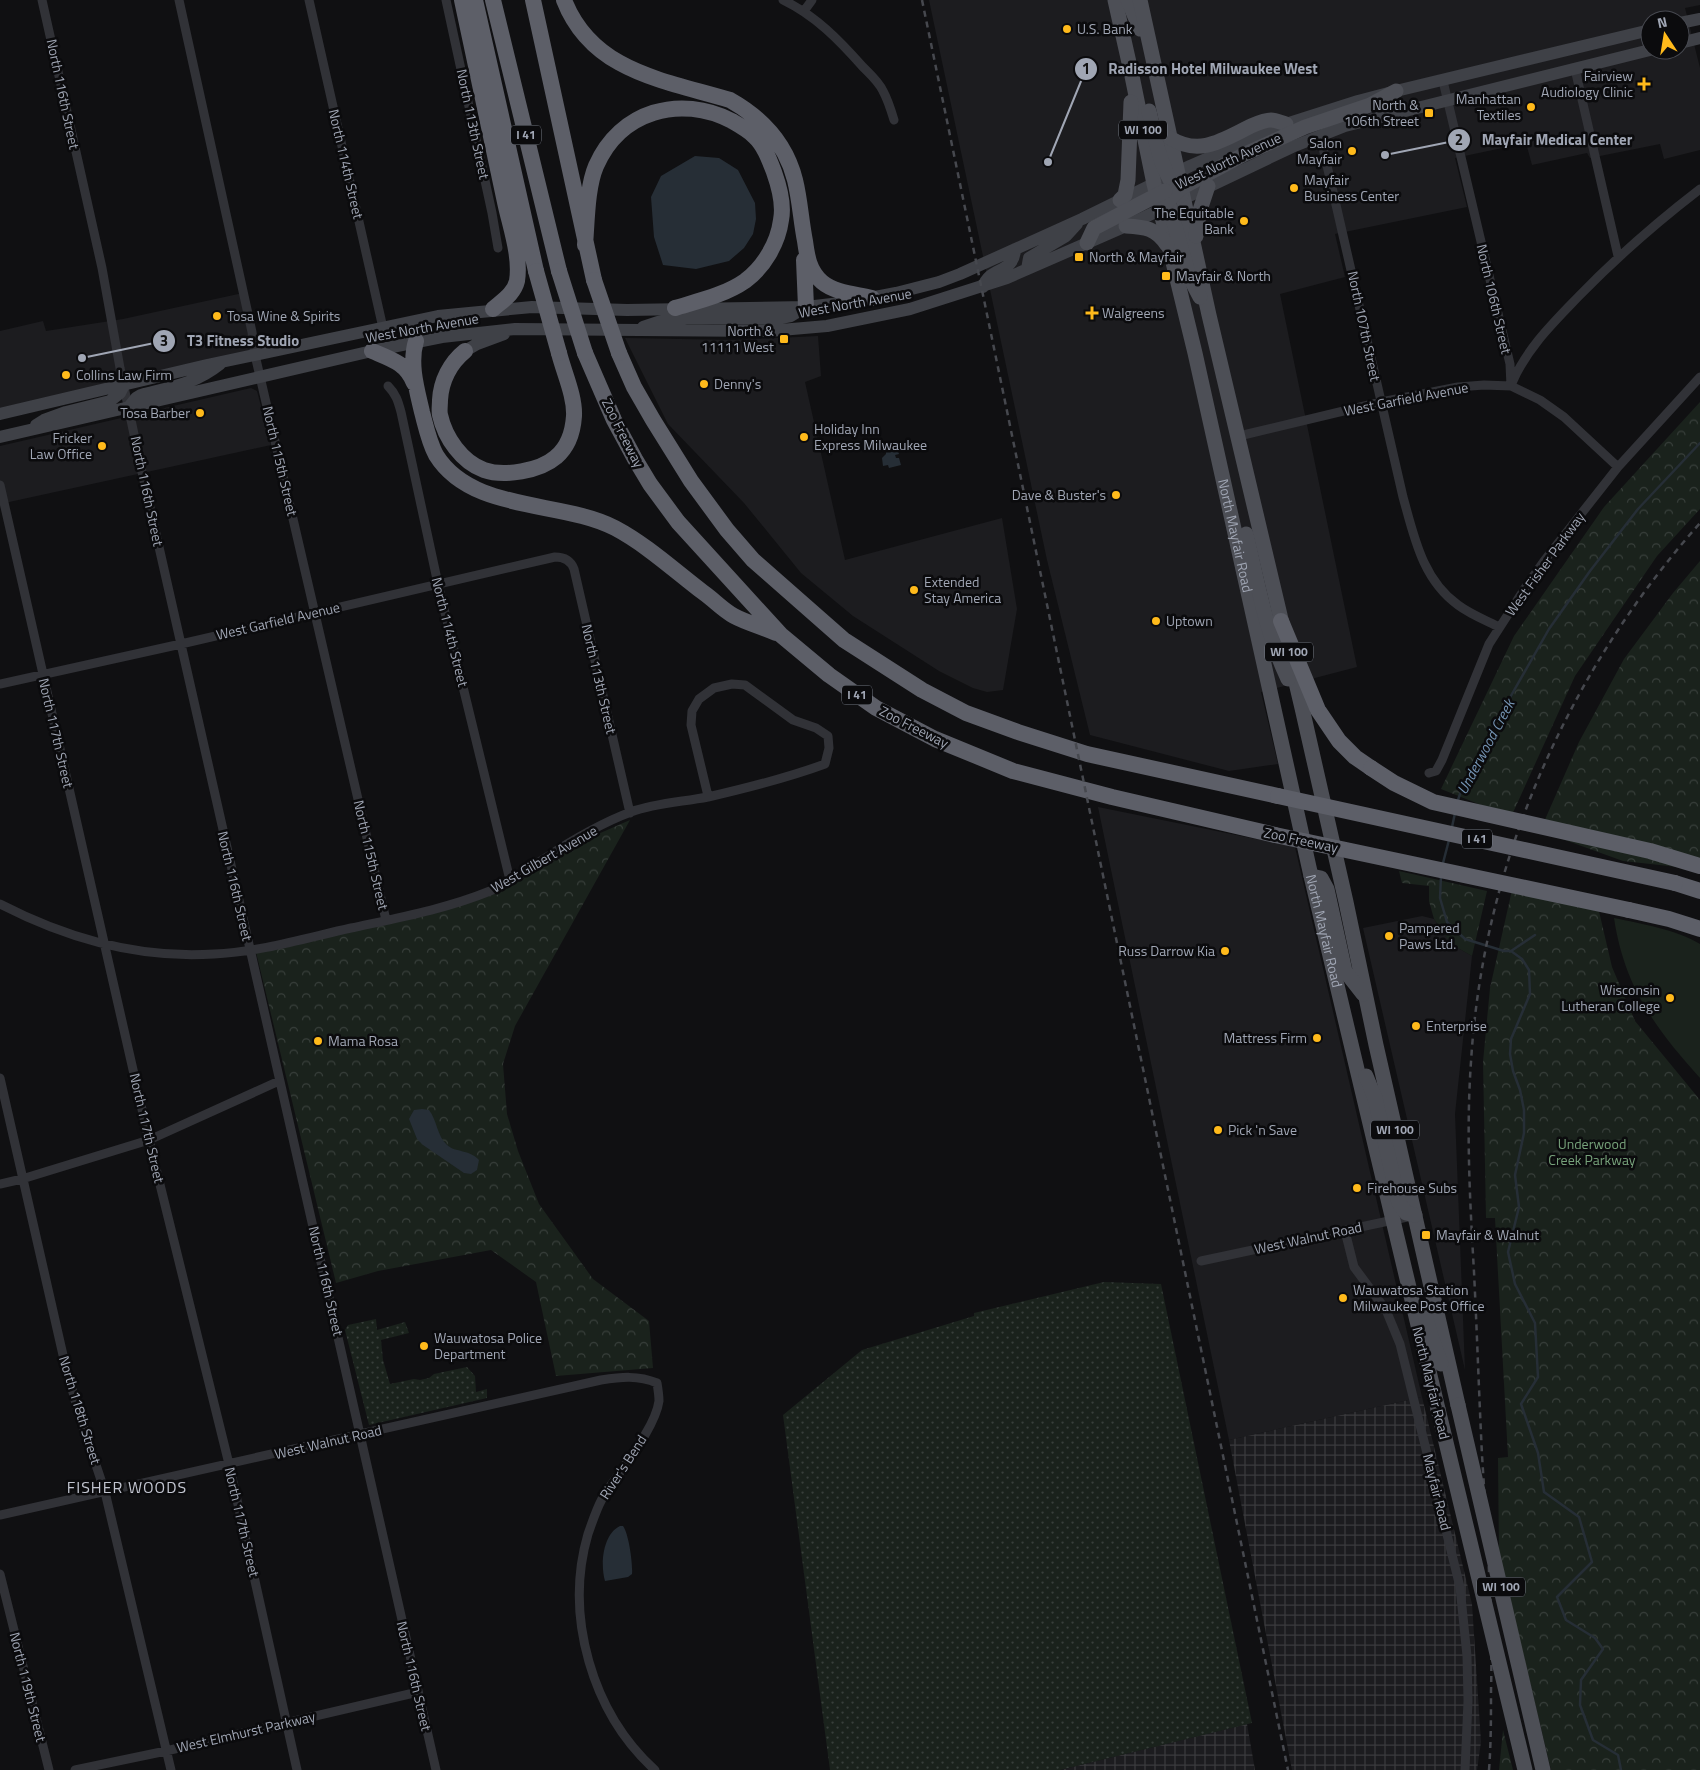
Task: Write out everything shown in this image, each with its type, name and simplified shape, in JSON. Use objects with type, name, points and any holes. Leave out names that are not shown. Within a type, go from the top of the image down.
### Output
[{"type":"highway","points":[[462,0],[517,264],[514,289],[493,310]]},
{"type":"highway","points":[[466,351],[459,356],[446,374],[441,390],[440,414],[452,442],[465,458],[484,470],[510,474],[534,468],[556,458],[567,444],[573,428],[574,414],[536,271],[475,0]]},
{"type":"highway","name":"Zoo Freeway","points":[[493,0],[558,271],[585,352],[614,420],[650,484],[678,522],[781,635],[828,676],[876,708],[935,739],[1013,771],[1112,797],[1629,910],[1700,929]]},
{"type":"highway","name":"I 41","points":[[533,0],[594,280],[619,353],[634,387],[691,481],[727,530],[753,560],[844,640],[936,698],[966,713],[1087,754],[1675,883],[1700,891]]},
{"type":"highway","points":[[564,0],[576,27],[600,50],[617,62],[644,75],[730,100],[750,113],[767,129],[781,146],[796,182],[810,267],[819,280],[836,290],[872,298]]},
{"type":"highway","points":[[585,244],[590,190],[596,166],[610,143],[626,127],[650,113],[679,108],[694,108],[721,116],[746,130],[754,136],[764,149],[778,185],[782,219],[777,235],[760,266],[745,281],[717,295],[675,308]]},
{"type":"highway","points":[[803,230],[806,307]]},
{"type":"highway","points":[[416,342],[413,358],[416,386],[428,436],[435,453],[450,472],[466,483],[496,496],[606,524],[633,539],[658,557],[733,616],[781,635]]},
{"type":"highway","points":[[372,351],[397,361],[405,367],[411,374],[416,386]]},
{"type":"highway","points":[[1281,621],[1318,710],[1339,741],[1355,757],[1394,783],[1432,802],[1650,851],[1700,866]]},
{"type":"main road","name":"North Mayfair Road","points":[[1115,0],[1132,76],[1170,191],[1194,247],[1302,708],[1415,1215],[1543,1770]]},
{"type":"main road","points":[[1128,0],[1153,56]]},
{"type":"main road","name":"North Mayfair Road","points":[[1140,0],[1170,138],[1169,247],[1195,353],[1311,876],[1392,1221],[1525,1770]]},
{"type":"main road","name":"West North Avenue","points":[[0,437],[372,351],[483,332],[515,330],[759,331],[807,328],[876,317],[919,307],[983,287],[1126,226],[1170,191],[1286,124],[1396,91],[1640,33]]},
{"type":"main road","points":[[1575,68],[1588,54],[1640,34]]},
{"type":"main road","points":[[1475,92],[1507,78],[1555,66],[1566,60],[1571,49]]},
{"type":"main road","name":"West North Avenue","points":[[0,414],[222,362],[446,315],[532,307],[627,310],[806,307],[872,298],[939,282],[1082,219],[1120,200],[1208,186],[1320,135],[1373,117],[1640,52]]},
{"type":"main road","points":[[1120,200],[1125,195],[1128,180],[1132,76]]},
{"type":"main road","points":[[1087,243],[1094,228],[1277,138],[1337,115],[1370,105],[1396,91]]},
{"type":"main road","points":[[1170,138],[1188,146],[1201,146],[1220,141],[1260,122],[1272,120],[1286,124]]},
{"type":"main road","points":[[1194,247],[1199,213],[1208,186]]},
{"type":"main road","points":[[1170,191],[1189,276],[1210,315]]},
{"type":"main road","points":[[1028,269],[1028,258],[1066,236],[1082,219]]},
{"type":"main road","points":[[1126,226],[1140,227],[1156,232],[1169,247]]},
{"type":"main road","points":[[983,287],[985,280],[990,275],[1012,262],[1015,258],[1015,249]]},
{"type":"main road","points":[[634,330],[658,322],[688,318],[774,319],[791,316],[806,307],[807,328]]},
{"type":"main road","points":[[416,342],[424,329],[446,315]]},
{"type":"main road","points":[[466,351],[477,344],[515,330]]},
{"type":"main road","points":[[128,408],[141,395],[188,384],[207,374],[222,362]]},
{"type":"main road","points":[[27,432],[44,420],[58,414],[110,401],[120,393],[124,385]]},
{"type":"main road","points":[[1231,513],[1242,519],[1267,626],[1279,660],[1302,708]]},
{"type":"main road","points":[[1311,876],[1321,878],[1327,889],[1345,971],[1366,997]]},
{"type":"main road","points":[[1351,1044],[1375,1098],[1398,1203],[1406,1213],[1415,1215]]},
{"type":"main road","points":[[1392,1221],[1400,1224],[1405,1231],[1431,1336],[1458,1402]]},
{"type":"street","name":"North 116th Street","points":[[42,0],[102,268],[128,408],[436,1770]]},
{"type":"street","name":"North 115th Street","points":[[179,0],[252,332],[255,355],[386,920]]},
{"type":"street","name":"North 114th Street","points":[[309,0],[384,328]]},
{"type":"street","name":"North 113th Street","points":[[446,0],[498,248]]},
{"type":"street","points":[[783,0],[804,11],[831,32],[882,89],[894,120]]},
{"type":"street","points":[[804,11],[812,0]]},
{"type":"street","points":[[1575,68],[1618,256]]},
{"type":"street","name":"North 106th Street","points":[[1443,80],[1510,364],[1511,386]]},
{"type":"street","name":"North 107th Street","points":[[1320,135],[1413,534],[1424,563],[1437,584],[1453,601],[1499,627]]},
{"type":"street","points":[[1618,467],[1564,417],[1540,400],[1511,386],[1519,366],[1537,340],[1618,256],[1700,189]]},
{"type":"street","name":"West Fisher Parkway","points":[[1429,773],[1436,771],[1442,760],[1489,644],[1544,561],[1618,467],[1700,377]]},
{"type":"street","name":"North 114th Street","points":[[388,386],[398,399],[438,584],[510,880]]},
{"type":"street","name":"West Garfield Avenue","points":[[1238,436],[1458,386],[1511,386]]},
{"type":"street","name":"North 117th Street","points":[[0,485],[149,1140],[229,1464],[297,1770]]},
{"type":"street","name":"North 113th Street","points":[[555,557],[568,560],[574,569],[630,812]]},
{"type":"street","name":"West Garfield Avenue","points":[[0,684],[555,557]]},
{"type":"street","name":"West Gilbert Avenue","points":[[0,904],[65,934],[104,944],[173,954],[214,954],[250,950],[386,920],[456,902],[490,890],[510,880],[560,848],[630,812],[708,796],[796,775],[825,764],[828,736],[816,728],[793,720],[745,685],[732,684],[714,688],[699,699],[692,711],[691,725],[708,796]]},
{"type":"street","name":"North 118th Street","points":[[0,1078],[63,1355],[78,1411],[106,1492],[171,1770]]},
{"type":"street","points":[[0,1184],[149,1140],[279,1081]]},
{"type":"street","name":"West Walnut Road","points":[[1201,1261],[1415,1215]]},
{"type":"street","name":"Mayfair Road","points":[[1345,1230],[1354,1267],[1386,1310],[1400,1344],[1460,1587],[1467,1656],[1468,1701],[1465,1770]]},
{"type":"street","name":"West Walnut Road","points":[[0,1515],[601,1380],[633,1377],[657,1383]]},
{"type":"street","name":"River's Bend","points":[[655,1770],[640,1756],[620,1729],[594,1678],[584,1640],[579,1599],[583,1551],[591,1527],[601,1501],[644,1435],[655,1414],[658,1403],[657,1383]]},
{"type":"street","name":"North 119th Street","points":[[0,1574],[49,1770]]},
{"type":"street","name":"West Elmhurst Parkway","points":[[75,1770],[418,1692]]},
{"type":"shaded area","points":[[929,0],[1700,0],[1700,5],[1685,8],[1686,10],[1640,10],[1640,60],[1690,60],[1690,28],[1700,68],[1700,150],[1664,159],[1660,144],[1590,158],[1587,153],[1532,165],[1526,143],[1455,158],[1467,207],[1335,234],[1345,277],[1280,294],[1357,667],[1261,692],[1278,764],[1229,771],[1090,735],[1047,560]]},
{"type":"shaded area","points":[[695,156],[719,158],[738,170],[755,203],[756,219],[753,234],[744,248],[729,261],[696,269],[663,265],[654,237],[651,197],[661,176]]},
{"type":"shaded area","points":[[243,293],[255,355],[0,414],[0,331],[43,321],[46,331],[123,319]]},
{"type":"shaded area","points":[[818,336],[821,376],[805,382],[845,560],[1002,518],[1017,609],[1003,690],[987,692],[973,688],[939,671],[853,616],[801,573],[744,503],[668,424],[625,338],[735,340]]},
{"type":"shaded area","points":[[251,388],[257,391],[271,445],[0,504],[0,446]]},
{"type":"shaded area","points":[[897,448],[899,454],[895,455],[896,458],[899,458],[901,465],[889,468],[888,465],[883,466],[882,458],[886,451]]},
{"type":"shaded area","points":[[1098,807],[1295,847],[1422,1397],[1229,1440]]},
{"type":"shaded area","points":[[1422,916],[1434,919],[1451,944],[1472,956],[1455,1114],[1465,1370],[1363,928]]},
{"type":"shaded area","points":[[414,1110],[429,1110],[441,1137],[447,1145],[471,1154],[479,1160],[477,1170],[471,1174],[464,1173],[417,1139],[409,1119]]},
{"type":"shaded area","points":[[1422,1397],[1472,1604],[1481,1742],[1477,1770],[1292,1770],[1229,1440]]},
{"type":"shaded area","points":[[623,1526],[627,1536],[632,1574],[628,1577],[605,1581],[603,1558],[606,1542],[614,1530]]},
{"type":"shaded area","points":[[1247,1724],[1255,1770],[1060,1770]]},
{"type":"green space","points":[[1700,402],[1700,509],[1657,556],[1575,676],[1511,817],[1441,789],[1514,636],[1604,507]]},
{"type":"green space","points":[[1700,561],[1700,873],[1687,868],[1623,861],[1540,831],[1579,742],[1624,659],[1673,593]]},
{"type":"green space","points":[[630,820],[515,1026],[503,1064],[507,1114],[518,1151],[539,1204],[593,1279],[649,1321],[653,1368],[556,1376],[536,1282],[491,1250],[378,1271],[336,1283],[256,952],[507,888],[589,838]]},
{"type":"green space","points":[[1399,871],[1487,891],[1472,956],[1451,944],[1434,919],[1429,901],[1429,886],[1402,883]]},
{"type":"green space","name":"Underwood Creek Parkway","points":[[1512,890],[1598,907],[1612,967],[1635,1021],[1700,1100],[1700,1770],[1551,1770],[1499,1553],[1498,1458],[1508,1457],[1495,1218],[1486,1218],[1483,1062],[1490,988]]},
{"type":"green space","name":"Wisconsin Lutheran College","points":[[1614,918],[1680,934],[1700,944],[1700,1078],[1669,1041],[1644,1005],[1625,965]]},
{"type":"green space","points":[[1104,1282],[1161,1284],[1252,1723],[1060,1770],[830,1770],[783,1415],[862,1350],[974,1316],[974,1313]]},
{"type":"green space","points":[[376,1319],[377,1330],[405,1322],[409,1333],[381,1340],[383,1360],[390,1384],[414,1379],[420,1380],[429,1378],[434,1374],[467,1367],[475,1376],[476,1392],[487,1389],[487,1398],[369,1425],[345,1330],[348,1325]]},
{"type":"green space","points":[[1503,1730],[1513,1770],[1499,1770]]},
{"type":"waterway","name":"Underwood Creek","points":[[1457,803],[1508,701],[1549,629],[1590,571],[1638,509],[1700,443]]},
{"type":"waterway","name":"Underwood Creek","points":[[1452,827],[1455,813]]},
{"type":"waterway","name":"Underwood Creek","points":[[1443,863],[1449,840]]},
{"type":"waterway","name":"Underwood Creek","points":[[1441,876],[1440,898],[1447,922],[1465,939],[1504,951],[1511,951],[1522,959],[1529,970],[1530,994],[1511,1039],[1510,1054],[1524,1110],[1524,1133],[1515,1175],[1519,1207],[1508,1252],[1515,1284],[1535,1323],[1538,1377],[1521,1404],[1538,1453],[1544,1492],[1579,1517],[1592,1562],[1557,1597],[1566,1620],[1595,1638],[1603,1649],[1581,1680],[1580,1705],[1593,1740],[1618,1755],[1621,1770]]},
{"type":"waterway","points":[[1511,951],[1535,935]]},
{"type":"railway","points":[[922,0],[1288,1770]]},
{"type":"railway","points":[[1489,1770],[1491,1731],[1490,1603],[1469,1141],[1471,1062],[1479,988],[1493,914],[1514,843],[1540,773],[1573,706],[1610,642],[1653,581],[1700,523]]},
{"type":"place","name":"U.S. Bank","points":[[1067,29]]},
{"type":"place","name":"Fairview Audiology Clinic","points":[[1644,84]]},
{"type":"place","name":"Manhattan Textiles","points":[[1531,107]]},
{"type":"place","name":"North & 106th Street","points":[[1429,113]]},
{"type":"place","name":"Salon Mayfair","points":[[1352,151]]},
{"type":"place","name":"Mayfair Medical Center","points":[[1385,155]]},
{"type":"place","name":"Radisson Hotel Milwaukee West","points":[[1048,162]]},
{"type":"place","name":"Mayfair Business Center","points":[[1294,188]]},
{"type":"place","name":"The Equitable Bank","points":[[1244,221]]},
{"type":"place","name":"North & Mayfair","points":[[1079,257]]},
{"type":"place","name":"Mayfair & North","points":[[1166,276]]},
{"type":"place","name":"Walgreens","points":[[1092,313]]},
{"type":"place","name":"Tosa Wine & Spirits","points":[[217,316]]},
{"type":"place","name":"North & 11111 West","points":[[784,339]]},
{"type":"place","name":"T3 Fitness Studio","points":[[82,358]]},
{"type":"place","name":"Collins Law Firm","points":[[66,375]]},
{"type":"place","name":"Denny's","points":[[704,384]]},
{"type":"place","name":"Tosa Barber","points":[[200,413]]},
{"type":"place","name":"Holiday Inn Express Milwaukee","points":[[804,437]]},
{"type":"place","name":"Fricker Law Office","points":[[102,446]]},
{"type":"place","name":"Dave & Buster's","points":[[1116,495]]},
{"type":"place","name":"Extended Stay America","points":[[914,590]]},
{"type":"place","name":"Uptown","points":[[1156,621]]},
{"type":"place","name":"Pampered Paws Ltd.","points":[[1389,936]]},
{"type":"place","name":"Russ Darrow Kia","points":[[1225,951]]},
{"type":"place","name":"Wisconsin Lutheran College","points":[[1670,998]]},
{"type":"place","name":"Enterprise","points":[[1416,1026]]},
{"type":"place","name":"Mattress Firm","points":[[1317,1038]]},
{"type":"place","name":"Mama Rosa","points":[[318,1041]]},
{"type":"place","name":"Pick 'n Save","points":[[1218,1130]]},
{"type":"place","name":"Firehouse Subs","points":[[1357,1188]]},
{"type":"place","name":"Mayfair & Walnut","points":[[1426,1235]]},
{"type":"place","name":"Wauwatosa Station Milwaukee Post Office","points":[[1343,1298]]},
{"type":"place","name":"Wauwatosa Police Department","points":[[424,1346]]},
{"type":"district","name":"FISHER WOODS","points":[[127,1487]]}]
